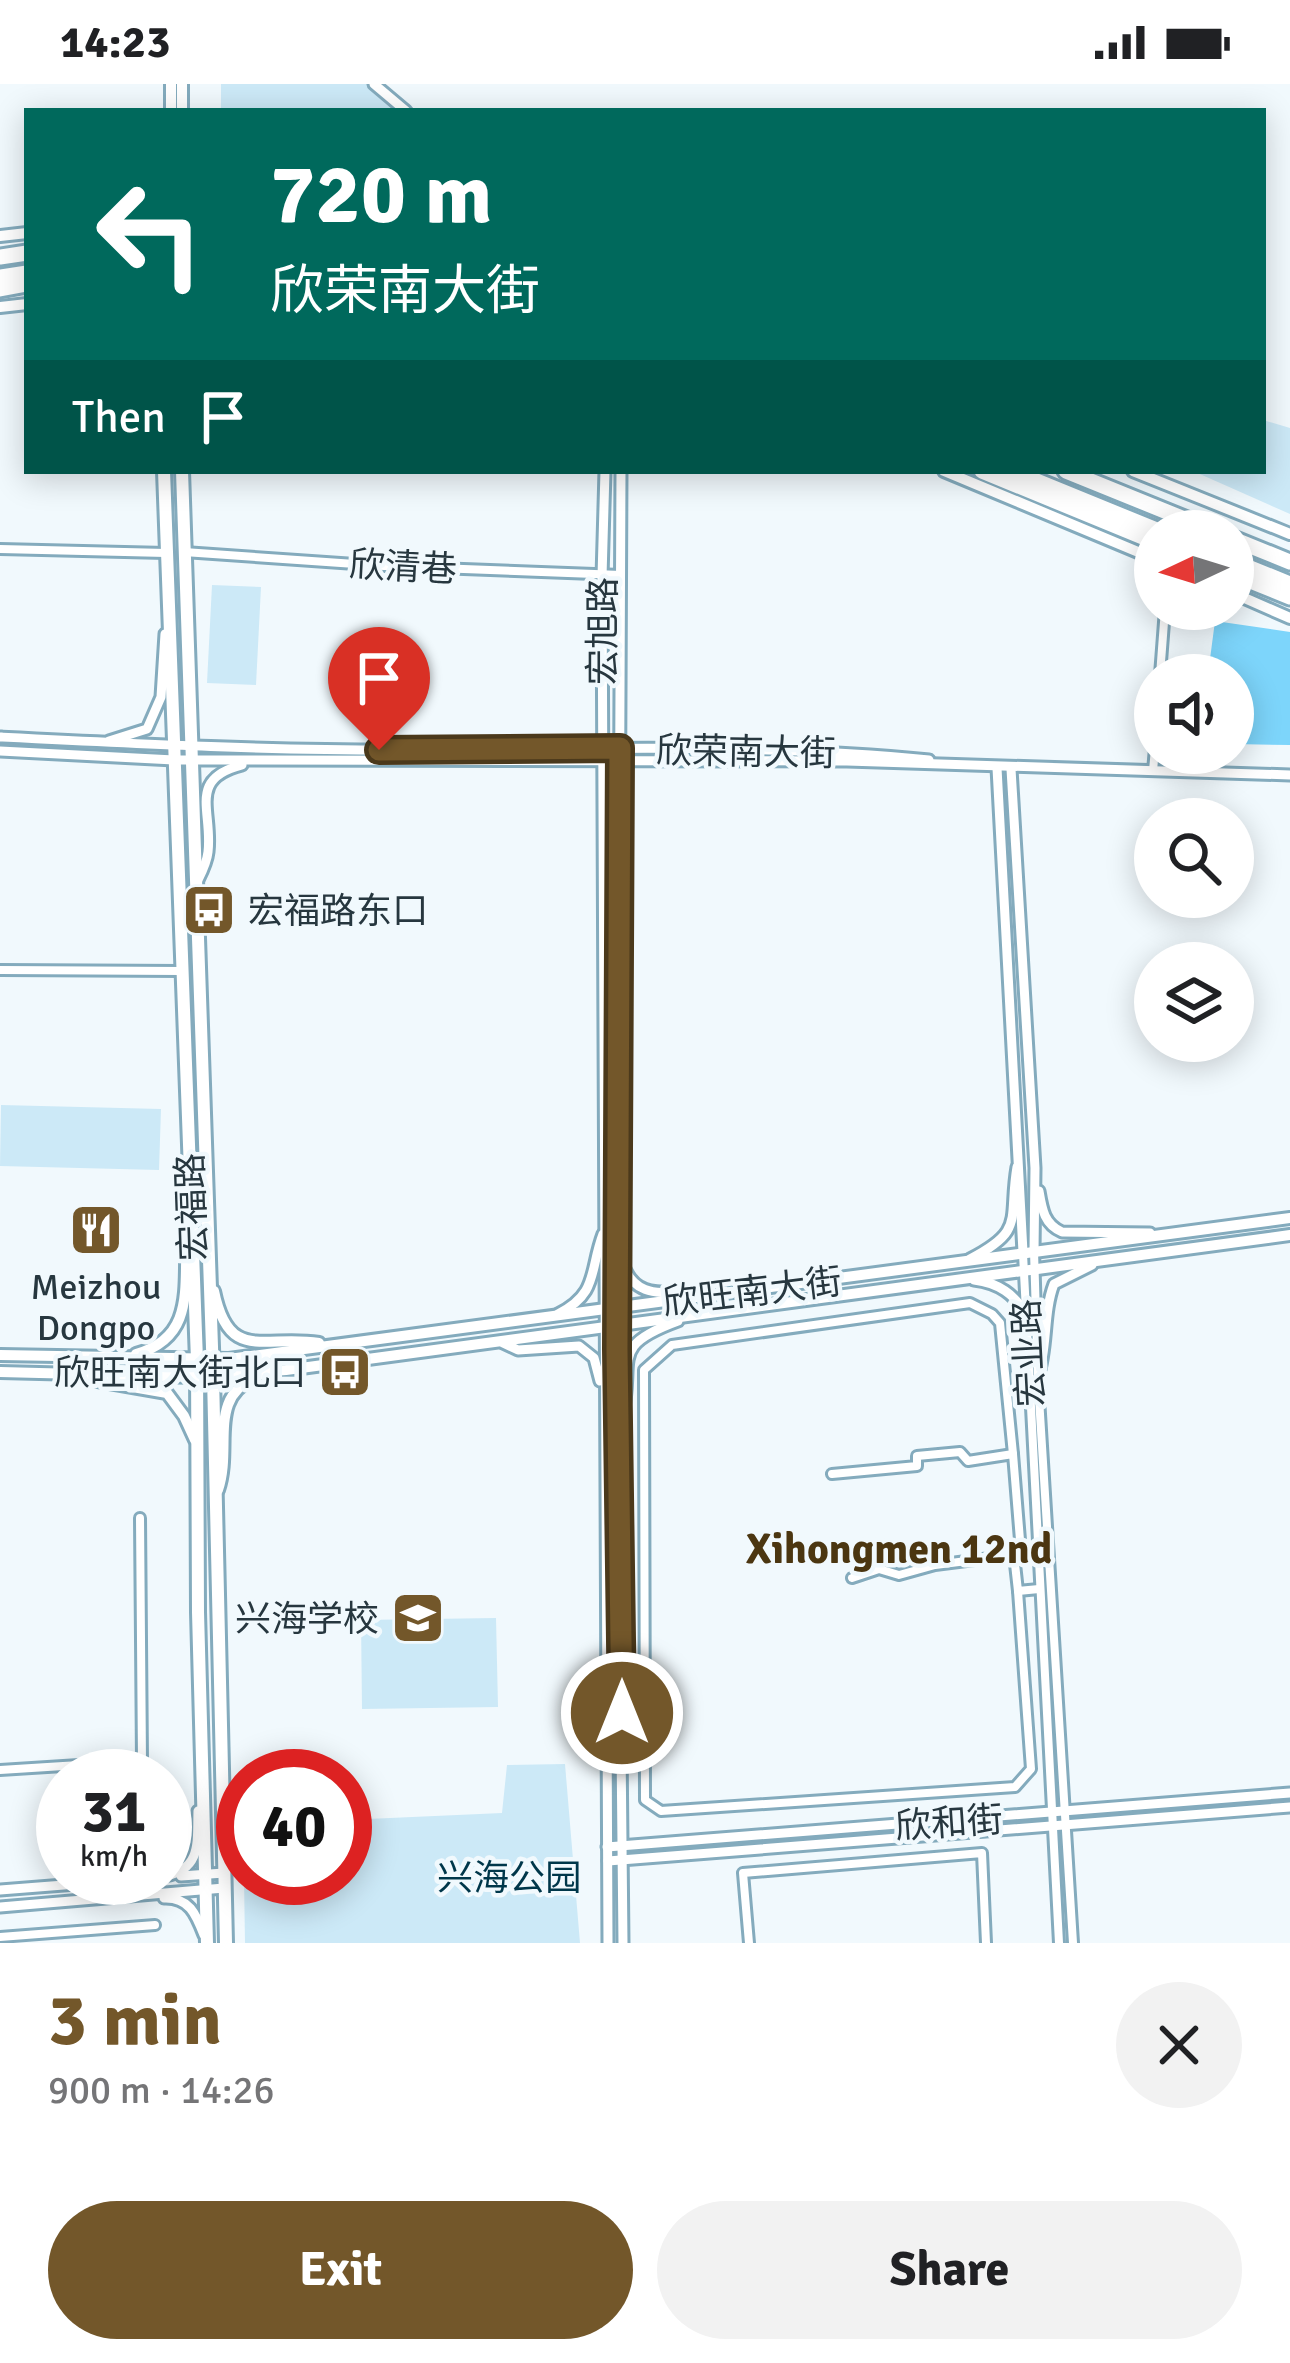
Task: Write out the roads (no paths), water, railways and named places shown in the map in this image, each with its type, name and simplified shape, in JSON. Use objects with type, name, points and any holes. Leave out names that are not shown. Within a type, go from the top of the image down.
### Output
[{"type":"highway","points":[[989,474],[1134,533]]},
{"type":"highway","points":[[1019,474],[1134,520]]},
{"type":"highway","points":[[1073,474],[1162,510]]},
{"type":"highway","points":[[1254,547],[1286,560]]},
{"type":"highway","points":[[1254,569],[1290,584]]},
{"type":"highway","points":[[1254,582],[1290,597]]},
{"type":"main road","name":"宏福路","points":[[164,474],[191,1203],[205,1360],[213,1376],[221,1749]]},
{"type":"main road","name":"宏福路","points":[[182,474],[209,1267],[205,1360],[196,1377],[207,1943]]},
{"type":"main road","points":[[951,474],[1134,550]]},
{"type":"main road","points":[[1140,474],[1290,534]]},
{"type":"main road","points":[[1254,602],[1290,618]]},
{"type":"main road","points":[[122,1358],[163,1344],[183,1315],[191,1203]]},
{"type":"main road","name":"欣旺南大街","points":[[0,1355],[205,1360],[730,1295],[1290,1218]]},
{"type":"main road","name":"欣旺南大街","points":[[84,1376],[196,1377],[286,1370],[679,1321],[1028,1268],[1290,1235]]},
{"type":"main road","points":[[209,1267],[222,1322],[238,1340],[301,1340],[334,1346]]},
{"type":"main road","points":[[215,1498],[226,1468],[224,1415],[232,1394],[241,1383],[286,1370]]},
{"type":"main road","points":[[0,1372],[84,1376],[167,1393],[197,1446]]},
{"type":"main road","name":"宏福路","points":[[225,1905],[226,1943]]},
{"type":"street","points":[[374,84],[402,108]]},
{"type":"street","name":"宏旭路","points":[[605,474],[603,763],[611,1329],[618,1435],[622,1943]]},
{"type":"street","name":"宏旭路","points":[[611,1231],[621,474]]},
{"type":"street","points":[[0,549],[167,553]]},
{"type":"street","name":"欣清巷","points":[[184,552],[622,575]]},
{"type":"street","points":[[98,743],[146,730],[156,715],[169,610]]},
{"type":"street","points":[[0,737],[174,754]]},
{"type":"street","name":"欣荣南大街","points":[[192,754],[620,748],[874,754],[1011,769],[1134,772]]},
{"type":"street","points":[[0,752],[192,754]]},
{"type":"street","name":"欣荣南大街","points":[[192,754],[255,761],[847,761],[997,766]]},
{"type":"street","points":[[198,880],[208,855],[208,785],[224,769],[255,761]]},
{"type":"street","name":"宏业路","points":[[997,766],[1028,1252],[1027,1315],[1035,1380],[1039,1589],[1059,1943]]},
{"type":"street","name":"宏业路","points":[[1011,769],[1035,1168],[1028,1252]]},
{"type":"street","name":"欣荣南大街","points":[[1244,774],[1290,775]]},
{"type":"street","points":[[0,970],[182,971]]},
{"type":"street","points":[[962,1264],[1007,1236],[1016,1213],[1015,1174],[1021,1150]]},
{"type":"street","points":[[1035,1168],[1042,1213],[1054,1228],[1074,1233],[1168,1234]]},
{"type":"street","points":[[611,1231],[631,1283],[644,1292],[730,1295]]},
{"type":"street","points":[[553,1316],[583,1297],[611,1231]]},
{"type":"street","points":[[1035,1380],[1047,1347],[1048,1301],[1054,1284],[1107,1258]]},
{"type":"street","name":"宏业路","points":[[1028,1268],[1073,1943]]},
{"type":"street","points":[[962,1279],[1003,1288],[1027,1315]]},
{"type":"street","points":[[970,1303],[1000,1323],[1020,1540],[1015,1556],[1031,1769],[1015,1787],[661,1810],[646,1799],[644,1370],[672,1345],[970,1303]]},
{"type":"street","points":[[618,1435],[626,1402],[628,1355],[636,1339],[679,1321]]},
{"type":"street","name":"宏旭路","points":[[608,1943],[604,1416],[611,1329]]},
{"type":"street","points":[[503,1343],[518,1349],[566,1344],[589,1351],[598,1367],[604,1416]]},
{"type":"street","points":[[832,1474],[917,1466],[917,1456],[960,1452],[968,1461],[1013,1454]]},
{"type":"street","points":[[140,1519],[142,1749]]},
{"type":"street","points":[[852,1578],[879,1569],[899,1575],[934,1565],[1015,1556]]},
{"type":"street","points":[[1018,1592],[1039,1589]]},
{"type":"street","points":[[0,1770],[36,1768]]},
{"type":"street","points":[[192,1863],[202,1770]]},
{"type":"street","name":"欣和街","points":[[608,1847],[1290,1792]]},
{"type":"street","points":[[1166,1804],[1159,1813],[1167,1819]]},
{"type":"street","name":"欣和街","points":[[608,1861],[1290,1807]]},
{"type":"street","points":[[928,1838],[950,1831],[950,1824],[944,1822]]},
{"type":"street","points":[[722,1839],[716,1848],[723,1854]]},
{"type":"street","points":[[749,1943],[743,1873],[982,1853],[986,1943]]},
{"type":"street","points":[[192,1880],[205,1881]]},
{"type":"street","points":[[192,1883],[216,1880]]},
{"type":"street","points":[[0,1890],[36,1887]]},
{"type":"street","points":[[0,1907],[36,1904]]},
{"type":"street","points":[[186,1905],[196,1915],[207,1943]]},
{"type":"street","points":[[0,1937],[155,1925]]},
{"type":"place","name":"宏福路东口","points":[[209,910]]},
{"type":"place","name":"Meizhou Dongpo","points":[[96,1230]]},
{"type":"place","name":"欣旺南大街北口","points":[[345,1372]]},
{"type":"place","name":"兴海学校","points":[[418,1618]]},
{"type":"district","name":"Xihongmen 12nd","points":[[899,1548]]},
{"type":"park label","name":"兴海公园","points":[[509,1877]]}]
